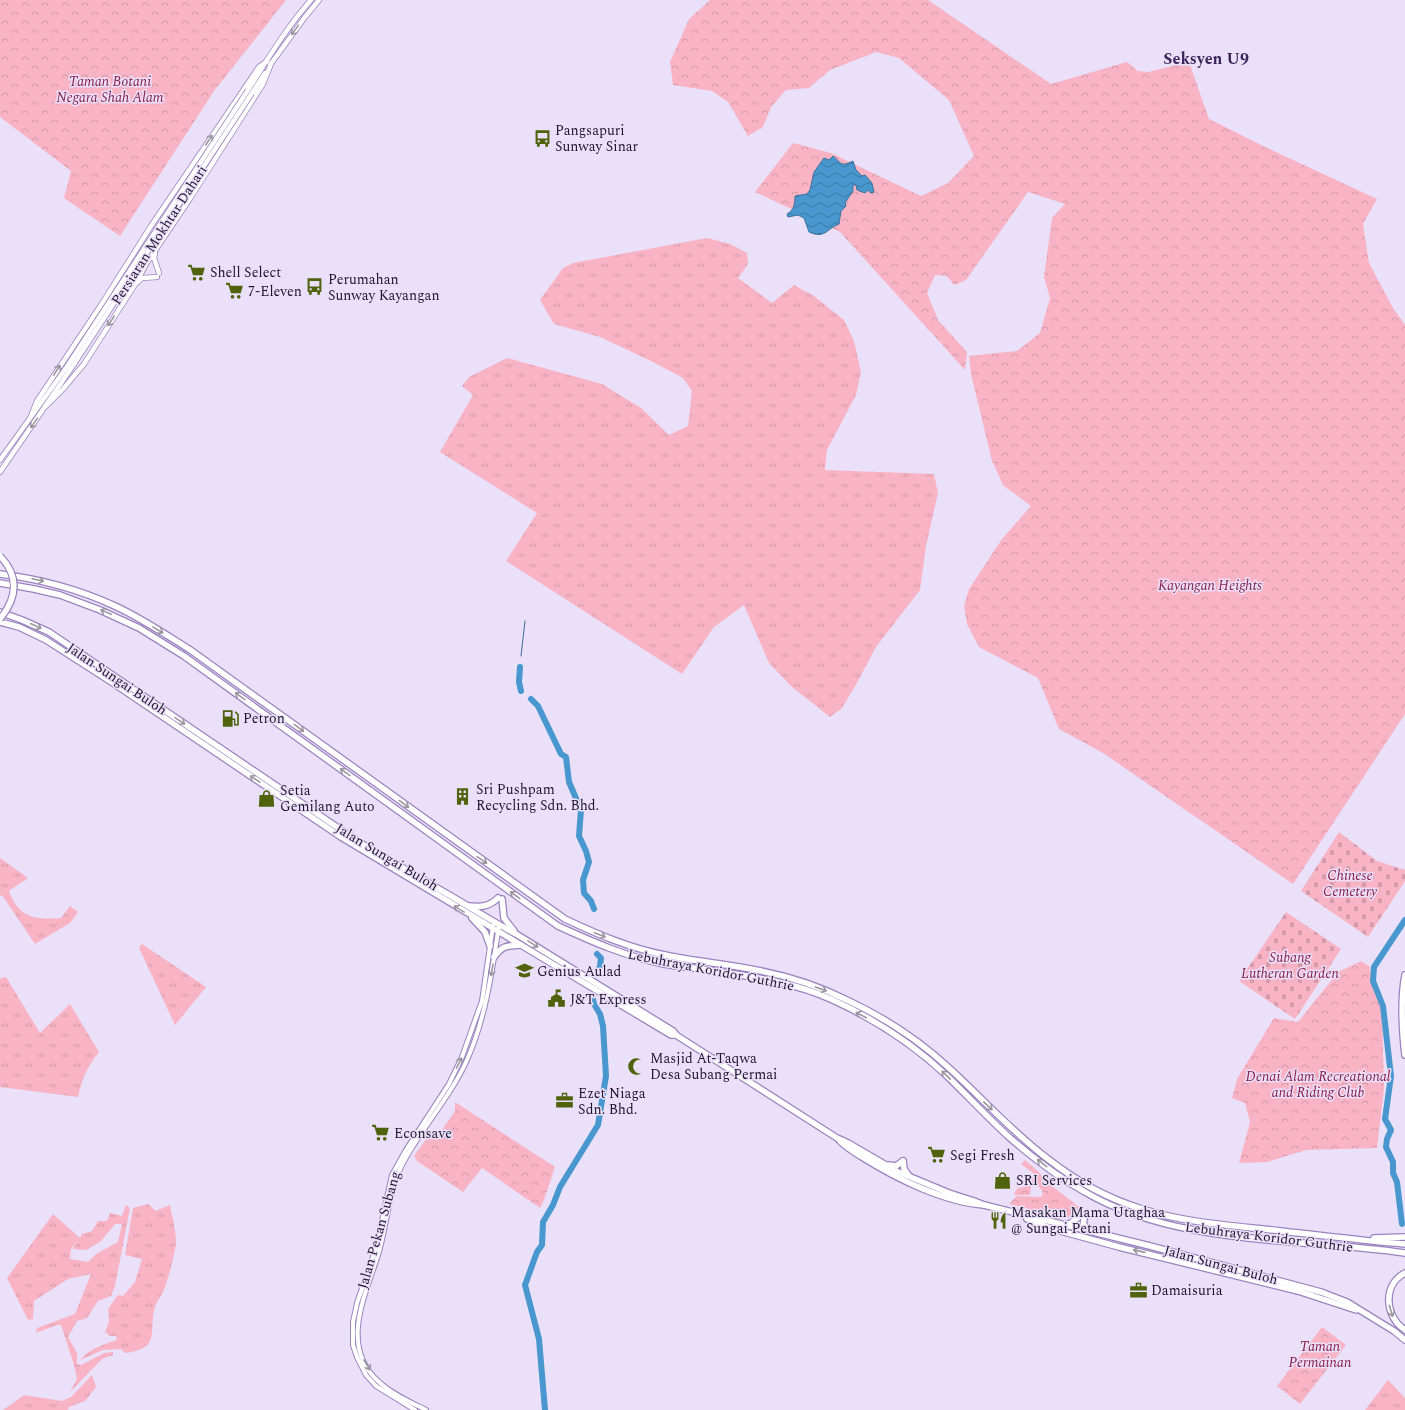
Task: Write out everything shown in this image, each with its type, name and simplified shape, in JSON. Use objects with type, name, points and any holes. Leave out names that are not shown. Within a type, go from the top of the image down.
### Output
[{"type":"highway","points":[[0,556],[11,570],[14,592],[11,603],[0,619]]},
{"type":"highway","name":"Lebuhraya Koridor Guthrie","points":[[0,574],[38,580],[70,589],[115,606],[149,624],[189,649],[450,838],[565,919],[592,932],[624,944],[665,955],[760,970],[797,980],[835,994],[867,1009],[907,1034],[948,1067],[1015,1132],[1049,1161],[1089,1186],[1111,1197],[1142,1209],[1184,1218],[1256,1228],[1403,1244]]},
{"type":"highway","name":"Lebuhraya Koridor Guthrie","points":[[0,584],[34,589],[60,595],[100,610],[139,628],[184,656],[558,926],[592,942],[626,955],[664,964],[792,984],[832,1000],[876,1023],[912,1047],[944,1074],[1009,1137],[1045,1167],[1086,1193],[1136,1215],[1167,1224],[1210,1233],[1402,1253]]},
{"type":"highway","name":"Jalan Sungai Buloh","points":[[0,612],[49,632],[385,859],[467,905],[521,945],[671,1035],[676,1035]]},
{"type":"highway","name":"Jalan Sungai Buloh","points":[[0,622],[19,627],[46,640],[113,683],[341,837],[471,916],[516,934],[673,1031],[676,1035],[837,1138],[884,1164],[949,1193],[984,1205],[1063,1226],[1090,1230],[1321,1292],[1347,1302],[1366,1313],[1405,1340]]},
{"type":"highway","points":[[467,905],[485,907],[500,898],[504,918],[516,934]]},
{"type":"highway","points":[[471,916],[484,932],[490,946]]},
{"type":"highway","points":[[494,957],[503,947],[507,945],[521,945]]},
{"type":"highway","points":[[1405,975],[1403,983],[1402,1026],[1405,1055]]},
{"type":"highway","name":"Jalan Sungai Buloh","points":[[837,1138],[845,1147],[894,1175],[933,1192],[973,1204],[984,1205]]},
{"type":"highway","points":[[884,1164],[896,1166],[903,1161],[904,1169],[911,1177]]},
{"type":"highway","name":"Jalan Sungai Buloh","points":[[1002,1210],[1053,1229],[1298,1291],[1366,1313]]},
{"type":"highway","points":[[1063,1226],[1083,1216],[1084,1227],[1090,1230]]},
{"type":"highway","points":[[1053,1229],[1068,1230],[1075,1228],[1080,1236]]},
{"type":"highway","points":[[1362,1239],[1405,1236]]},
{"type":"highway","points":[[1405,1273],[1396,1279],[1388,1302],[1392,1316],[1405,1330]]},
{"type":"main road","name":"Persiaran Mokhtar Dahari","points":[[0,472],[46,406],[68,369],[250,92],[299,13],[311,0]]},
{"type":"main road","name":"Persiaran Mokhtar Dahari","points":[[269,62],[319,0]]},
{"type":"main road","points":[[31,416],[37,401],[151,226],[259,67],[269,62]]},
{"type":"main road","points":[[46,406],[63,389],[84,364],[136,283],[157,247],[197,188],[263,84],[269,62]]},
{"type":"main road","points":[[151,226],[143,244],[146,249],[157,247]]},
{"type":"main road","points":[[136,283],[142,278],[158,275],[154,258],[157,247]]},
{"type":"main road","name":"Persiaran Mokhtar Dahari","points":[[0,460],[31,416],[68,369]]},
{"type":"main road","name":"Jalan Pekan Subang","points":[[415,1410],[376,1386],[366,1375],[353,1346],[353,1322],[357,1303],[376,1248],[392,1176],[406,1150],[448,1084],[462,1057],[482,1001],[490,946],[496,927]]},
{"type":"main road","name":"Jalan Pekan Subang","points":[[426,1410],[397,1395],[379,1382],[367,1367],[359,1347],[357,1330],[358,1319],[381,1248],[392,1192],[397,1176],[409,1153],[450,1091],[467,1060],[486,1002],[494,957],[496,927]]},
{"type":"green space","name":"Taman Botani Negara Shah Alam","points":[[0,0],[286,0],[214,91],[120,236],[64,198],[71,171],[0,117]]},
{"type":"green space","name":"Kayangan Heights","points":[[710,0],[928,0],[1051,84],[1127,62],[1138,71],[1148,72],[1189,62],[1209,119],[1265,147],[1377,199],[1363,224],[1369,263],[1393,308],[1405,325],[1405,714],[1293,884],[1103,753],[1059,729],[1038,678],[979,647],[967,624],[964,606],[969,589],[1002,539],[1031,506],[1003,485],[992,461],[971,374],[969,356],[1017,351],[1040,333],[1050,298],[1044,277],[1052,218],[1065,204],[1028,192],[966,280],[954,285],[947,276],[935,275],[927,293],[938,320],[967,352],[965,370],[840,232],[755,192],[793,143],[831,153],[921,196],[948,183],[974,156],[949,100],[899,58],[876,52],[830,70],[809,88],[786,90],[771,107],[763,127],[748,136],[728,102],[712,91],[673,85],[670,62],[689,19]]},
{"type":"green space","points":[[707,238],[730,244],[747,253],[748,264],[738,278],[772,303],[794,285],[814,296],[844,320],[854,341],[861,372],[856,395],[827,450],[825,470],[934,474],[938,493],[926,546],[920,590],[876,647],[842,708],[830,717],[792,687],[769,663],[744,605],[714,627],[682,674],[506,561],[537,513],[440,452],[473,395],[462,386],[469,377],[507,358],[602,384],[641,408],[669,435],[688,426],[692,391],[683,378],[600,337],[554,324],[540,300],[563,268],[573,263]]},
{"type":"green space","name":"Chinese Cemetery","points":[[1339,832],[1377,861],[1405,870],[1405,881],[1368,937],[1301,891]]},
{"type":"green space","points":[[0,858],[28,878],[9,891],[13,900],[23,912],[36,917],[61,918],[70,906],[78,912],[70,923],[35,944],[2,895],[0,896]]},
{"type":"green space","name":"Subang Lutheran Garden","points":[[1286,912],[1341,949],[1295,1019],[1239,981]]},
{"type":"green space","points":[[142,944],[206,987],[175,1025],[139,948]]},
{"type":"green space","name":"Denai Alam Recreational and Riding Club","points":[[1361,961],[1370,967],[1371,982],[1382,1007],[1384,1089],[1377,1148],[1306,1150],[1267,1162],[1239,1163],[1250,1122],[1245,1103],[1232,1098],[1237,1079],[1274,1018],[1298,1022],[1338,972]]},
{"type":"green space","points":[[6,977],[40,1033],[70,1004],[99,1052],[86,1073],[81,1084],[78,1097],[0,1087],[0,980],[1,978]]},
{"type":"green space","points":[[455,1102],[555,1167],[540,1208],[482,1168],[463,1192],[417,1161],[414,1156],[432,1131],[439,1134],[455,1111]]},
{"type":"green space","points":[[1025,1160],[1040,1173],[1043,1179],[1079,1207],[1081,1211],[1075,1218],[1052,1218],[1048,1214],[1009,1204],[1017,1196],[1041,1197],[1043,1193],[1035,1184],[1031,1187],[1030,1195],[1015,1195],[1014,1193],[1018,1188],[1027,1186],[1033,1179],[1033,1173],[1021,1164]]},
{"type":"green space","points":[[148,1204],[156,1211],[170,1205],[175,1228],[176,1242],[167,1282],[155,1307],[149,1343],[137,1351],[125,1353],[121,1349],[103,1350],[80,1360],[92,1350],[117,1340],[116,1336],[110,1336],[105,1332],[109,1322],[108,1309],[118,1295],[123,1296],[135,1282],[142,1259],[125,1255],[133,1208]]},
{"type":"green space","points":[[126,1205],[130,1208],[115,1286],[111,1296],[98,1301],[87,1318],[77,1321],[68,1337],[77,1353],[77,1364],[81,1365],[104,1353],[113,1352],[113,1355],[102,1359],[70,1392],[77,1379],[61,1325],[57,1325],[36,1333],[37,1328],[75,1314],[91,1274],[68,1279],[34,1301],[33,1319],[28,1320],[7,1278],[53,1214],[80,1238],[82,1234],[92,1231],[98,1221],[107,1221],[110,1213],[122,1216]],"holes":[[[115,1224],[122,1224],[118,1242],[96,1254],[88,1262],[70,1259],[71,1249],[77,1241],[73,1249],[86,1250],[100,1242]]]},
{"type":"green space","name":"Taman Permainan","points":[[1322,1327],[1346,1345],[1300,1404],[1277,1386]]},
{"type":"green space","points":[[92,1375],[96,1387],[85,1401],[69,1407],[68,1410],[3,1410],[24,1395],[62,1401],[71,1397]]},
{"type":"green space","points":[[1388,1380],[1405,1398],[1405,1410],[1365,1410]]},
{"type":"water","points":[[833,156],[842,164],[853,161],[856,170],[862,176],[865,175],[872,183],[874,192],[871,193],[867,190],[865,193],[857,190],[856,185],[853,185],[853,191],[845,203],[846,206],[841,211],[839,224],[825,233],[818,235],[809,232],[804,218],[798,215],[788,217],[787,214],[794,206],[795,196],[807,194],[810,190],[814,172],[824,158],[829,160]]},
{"type":"waterway","points":[[521,656],[525,621]]},
{"type":"waterway","points":[[520,667],[519,682],[521,691]]},
{"type":"waterway","points":[[531,699],[538,706],[561,754],[566,757],[569,782],[581,810],[579,836],[589,862],[583,880],[584,893],[591,901],[594,909]]},
{"type":"waterway","points":[[1402,1224],[1397,1182],[1393,1173],[1393,1162],[1386,1147],[1387,1139],[1391,1130],[1385,1119],[1391,1076],[1383,1006],[1373,981],[1374,967],[1405,920]]},
{"type":"waterway","points":[[597,954],[601,958],[598,971]]},
{"type":"waterway","points":[[545,1410],[539,1339],[525,1285],[537,1252],[542,1245],[543,1222],[553,1205],[560,1187],[598,1125],[606,1076],[603,1026],[600,1014],[594,1004],[593,999]]},
{"type":"place","name":"Pangsapuri Sunway Sinar","points":[[542,138]]},
{"type":"place","name":"Shell Select","points":[[197,272]]},
{"type":"place","name":"Perumahan Sunway Kayangan","points":[[315,287]]},
{"type":"place","name":"7-Eleven","points":[[235,291]]},
{"type":"place","name":"Petron","points":[[230,718]]},
{"type":"place","name":"Sri Pushpam Recycling Sdn. Bhd.","points":[[463,797]]},
{"type":"place","name":"Setia Gemilang Auto","points":[[267,798]]},
{"type":"place","name":"Genius Aulad","points":[[524,971]]},
{"type":"place","name":"J&T Express","points":[[557,999]]},
{"type":"place","name":"Masjid At-Taqwa Desa Subang Permai","points":[[637,1066]]},
{"type":"place","name":"Ezet Niaga Sdn. Bhd.","points":[[565,1101]]},
{"type":"place","name":"Econsave","points":[[381,1133]]},
{"type":"place","name":"Segi Fresh","points":[[937,1155]]},
{"type":"place","name":"SRI Services","points":[[1003,1180]]},
{"type":"place","name":"Masakan Mama Utaghaa @ Sungai Petani","points":[[998,1220]]},
{"type":"place","name":"Damaisuria","points":[[1138,1290]]},
{"type":"district","name":"Seksyen U9","points":[[1206,59]]}]
